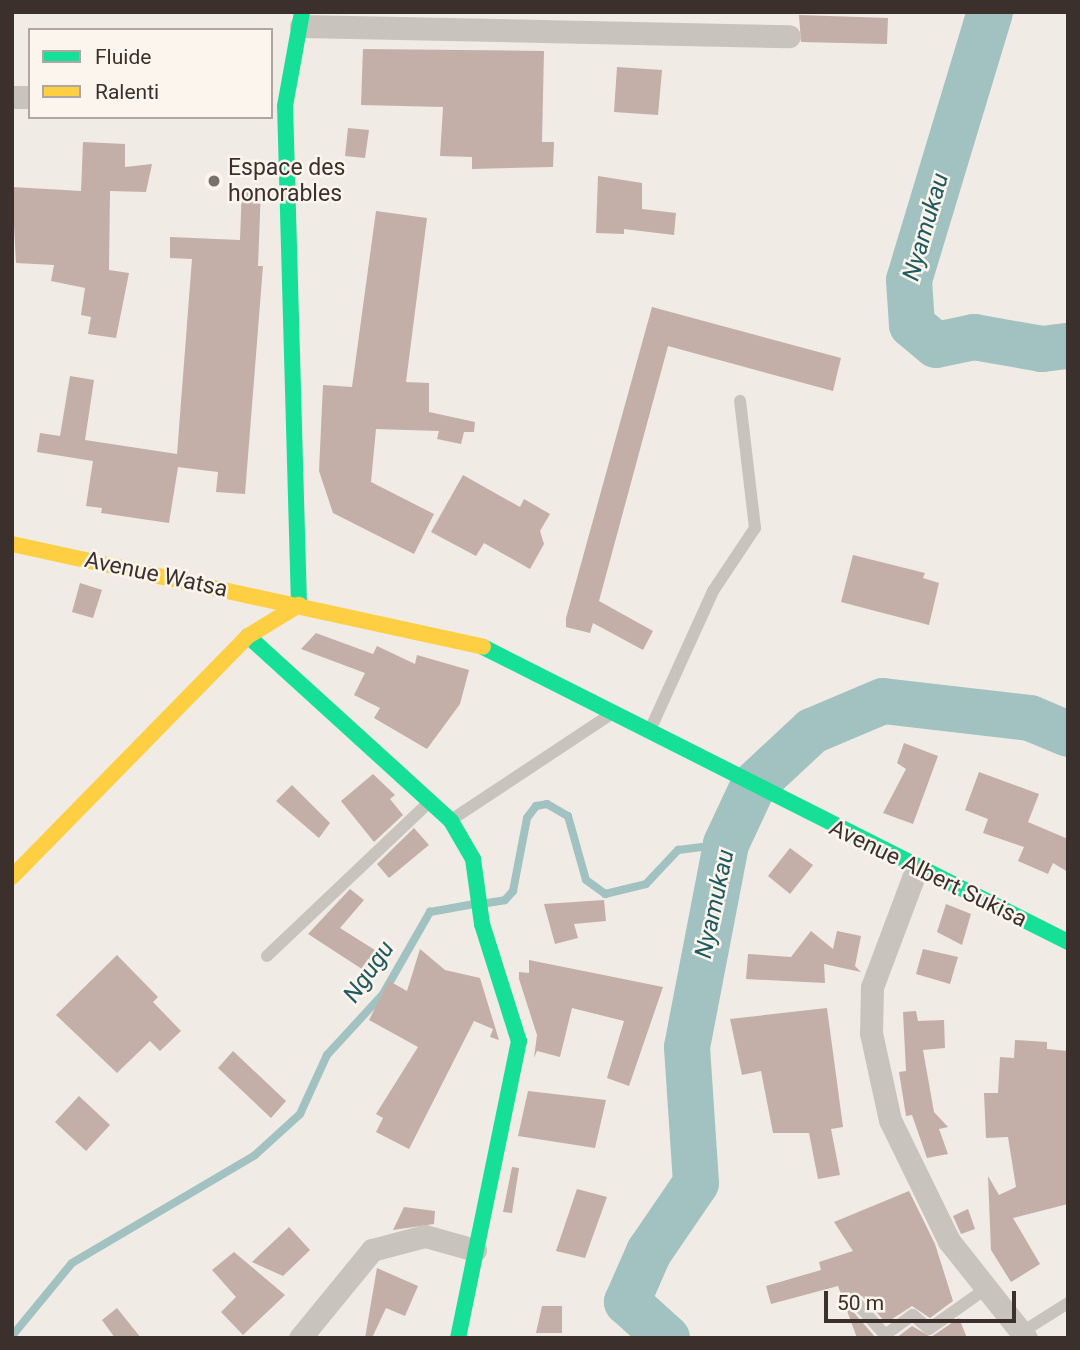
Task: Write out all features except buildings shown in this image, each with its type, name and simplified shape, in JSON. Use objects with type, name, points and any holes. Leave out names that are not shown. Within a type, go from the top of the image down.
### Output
[{"type":"street","points":[[12,877],[248,636],[299,605],[278,106],[302,19],[614,21],[789,36]]},
{"type":"street","name":"Avenue Watsa","points":[[12,544],[471,641],[616,711]]},
{"type":"street","points":[[248,636],[451,821],[473,859],[482,924],[519,1041],[458,1338]]},
{"type":"street","name":"Avenue Albert Sukisa","points":[[616,711],[788,805],[916,870],[1068,942]]},
{"type":"street","points":[[916,870],[872,987],[871,1033],[890,1120],[949,1241],[1024,1335]]},
{"type":"street","points":[[300,1338],[372,1250],[425,1236],[475,1250]]},
{"type":"lane","points":[[650,730],[713,591],[755,528],[740,401]]},
{"type":"lane","points":[[451,821],[616,711]]},
{"type":"lane","points":[[267,956],[430,801]]},
{"type":"lane","points":[[856,1301],[885,1335],[913,1315],[929,1329],[987,1288]]},
{"type":"lane","points":[[1024,1335],[1068,1303]]},
{"type":"waterway","name":"Nyamukau","points":[[990,12],[909,280],[912,325],[936,345],[974,337],[1042,349],[1068,346]]},
{"type":"waterway","name":"Nyamukau","points":[[667,1338],[627,1302],[649,1252],[696,1183],[687,1047],[726,844],[753,786],[812,731],[883,701],[1030,718],[1068,734]]},
{"type":"waterway","name":"Ngugu","points":[[487,903],[505,900],[513,891],[527,818],[536,806],[547,804],[568,816],[586,880],[605,894],[646,884],[678,850],[726,844]]},
{"type":"waterway","name":"Ngugu","points":[[12,1336],[72,1263],[255,1155],[300,1114],[327,1055],[383,994],[430,912],[474,904]]},
{"type":"traffic: fast","points":[[299,605],[285,106],[302,12]]},
{"type":"traffic: fast","points":[[248,636],[451,821],[473,859],[482,924],[519,1041],[458,1338]]},
{"type":"traffic: fast","points":[[483,647],[1068,942]]},
{"type":"traffic: slow","points":[[12,544],[483,647]]},
{"type":"traffic: slow","points":[[12,877],[248,636],[299,605]]},
{"type":"place","name":"Espace des honorables","points":[[214,181]]}]
